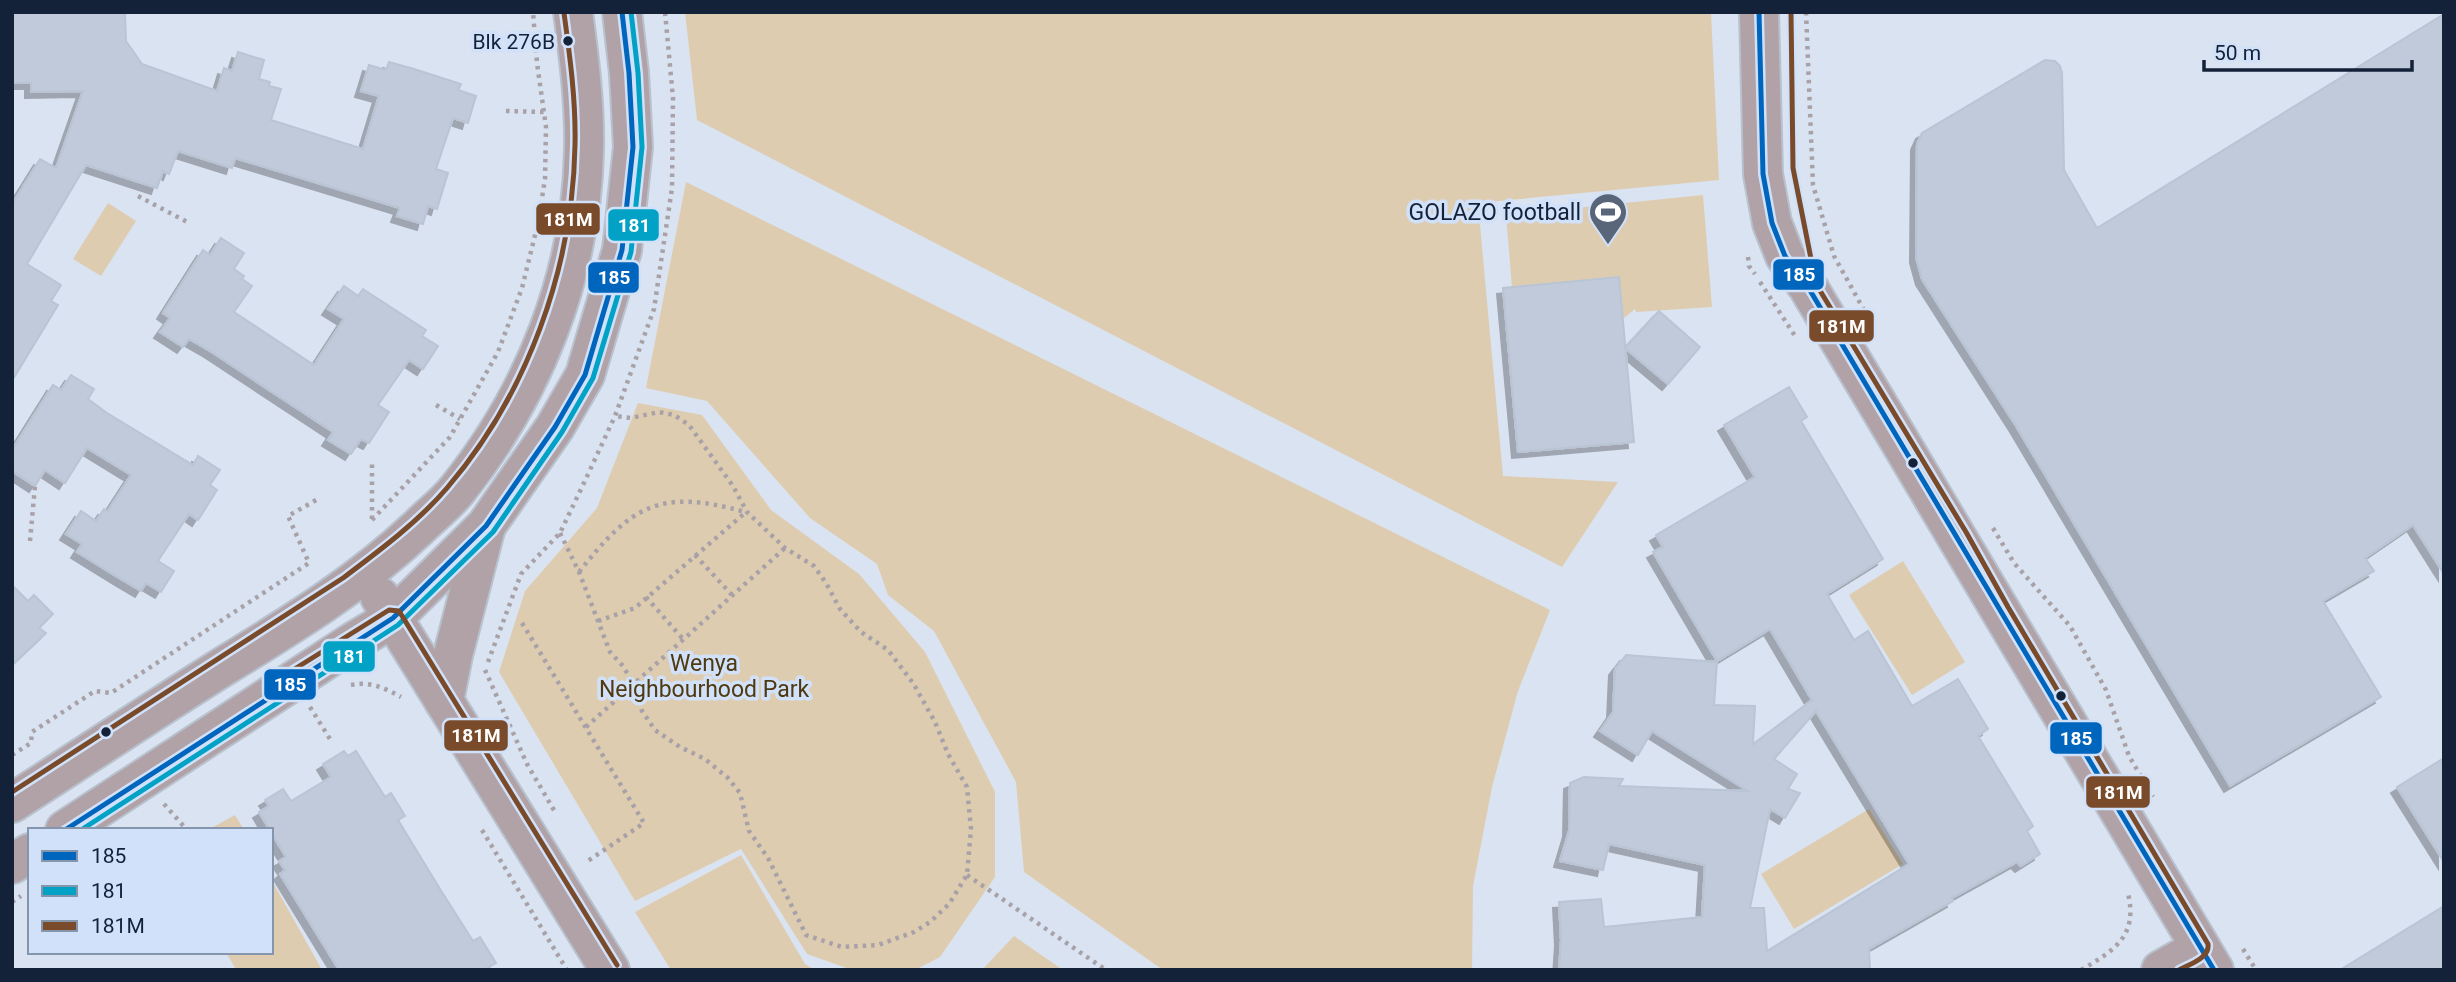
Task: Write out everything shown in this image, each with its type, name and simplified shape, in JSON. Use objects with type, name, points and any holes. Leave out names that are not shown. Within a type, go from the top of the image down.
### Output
[{"type":"street","points":[[12,803],[330,600],[393,551],[456,492],[513,410],[548,335],[575,245],[584,150],[580,67],[573,12]]},
{"type":"street","points":[[68,828],[393,618],[486,526],[555,427],[584,374],[622,250],[633,147],[622,12]]},
{"type":"street","points":[[1759,12],[1763,174],[1772,223],[1785,256],[1808,287],[1952,525],[2207,959],[2161,970]]},
{"type":"street","points":[[1782,12],[1784,169],[1808,287]]},
{"type":"street","points":[[444,701],[486,526]]},
{"type":"street","points":[[365,575],[610,970]]},
{"type":"street","points":[[12,864],[28,854]]},
{"type":"path","points":[[372,462],[372,520],[450,437],[498,352],[522,288],[538,223],[545,178],[545,112],[537,63],[533,12]]},
{"type":"path","points":[[665,12],[667,32]]},
{"type":"path","points":[[1806,12],[1813,185],[1834,256],[1872,326]]},
{"type":"path","points":[[506,111],[545,112]]},
{"type":"path","points":[[138,195],[189,223]]},
{"type":"path","points":[[436,405],[460,419]]},
{"type":"path","points":[[559,819],[527,764],[484,672],[521,574],[561,533],[615,416],[631,418],[659,412],[674,415],[689,425],[733,486],[747,512],[785,548],[814,566],[840,609],[860,632],[888,650],[913,683],[967,787],[971,829],[967,875],[948,904],[930,922],[914,932],[878,945],[842,947],[806,935],[768,858],[749,831],[740,793],[728,778],[705,759],[680,747],[655,730],[642,711],[633,683],[610,652],[561,533]]},
{"type":"path","points":[[30,541],[35,486]]},
{"type":"path","points":[[12,755],[31,743],[32,732],[95,691],[111,693],[309,563],[288,516],[318,499]]},
{"type":"path","points":[[579,572],[618,527],[652,506],[693,500],[747,512]]},
{"type":"path","points":[[598,621],[635,607],[747,512]]},
{"type":"path","points":[[1987,519],[2014,563],[2070,626],[2106,690],[2129,757],[2157,804]]},
{"type":"path","points":[[586,727],[785,548]]},
{"type":"path","points":[[695,555],[732,595]]},
{"type":"path","points":[[646,597],[683,639]]},
{"type":"path","points":[[522,623],[644,823],[584,863]]},
{"type":"path","points":[[340,687],[364,682],[387,689],[404,699]]},
{"type":"path","points":[[318,698],[308,704],[330,739]]},
{"type":"path","points":[[159,798],[185,828]]},
{"type":"path","points":[[478,825],[567,970]]},
{"type":"path","points":[[578,852],[591,874]]},
{"type":"path","points":[[967,875],[1106,970]]},
{"type":"path","points":[[2081,970],[2117,947],[2128,931]]},
{"type":"green space","points":[[685,12],[1711,12],[1719,180],[1478,203],[1503,476],[1618,482],[1562,567],[697,120]]},
{"type":"green space","points":[[686,182],[1550,610],[1518,691],[1492,787],[1473,886],[1472,970],[1163,970],[1024,872],[1016,782],[934,631],[888,595],[877,564],[810,518],[707,401],[646,388]]},
{"type":"green space","name":"GOLAZO football","points":[[1703,195],[1712,307],[1636,312],[1635,309],[1614,326],[1533,285],[1512,287],[1506,215]]},
{"type":"green space","points":[[108,203],[136,221],[101,276],[73,259]]},
{"type":"green space","name":"Wenya Neighbourhood Park","points":[[638,403],[702,415],[771,510],[859,574],[925,652],[995,792],[995,877],[940,957],[915,970],[852,970],[807,954],[741,849],[635,901],[499,672],[525,591],[597,508]]},
{"type":"green space","points":[[1903,561],[1965,662],[1912,695],[1849,595]]},
{"type":"green space","points":[[1869,809],[1903,864],[1794,929],[1761,874]]},
{"type":"green space","points":[[235,815],[243,828],[212,828]]},
{"type":"green space","points":[[741,855],[805,964],[815,970],[671,970],[635,912]]},
{"type":"green space","points":[[273,883],[322,970],[236,970],[227,954],[273,954]]},
{"type":"green space","points":[[1014,936],[1063,970],[982,970]]},
{"type":"building","points":[[12,12],[125,12],[126,41],[142,64],[217,91],[224,68],[232,71],[238,52],[264,60],[259,79],[270,82],[269,86],[281,89],[271,120],[363,149],[379,96],[361,91],[369,65],[386,70],[389,62],[414,69],[461,84],[458,90],[476,96],[468,123],[453,118],[436,169],[448,173],[437,209],[428,206],[423,224],[397,216],[400,208],[235,158],[232,168],[178,151],[169,174],[163,171],[157,188],[86,165],[27,264],[61,285],[51,301],[58,305],[12,381],[12,204],[40,159],[56,168],[83,91],[31,92],[31,83],[12,83]]},
{"type":"building","points":[[2444,14],[2444,574],[2413,525],[2365,558],[2374,571],[2323,601],[2381,697],[2230,786],[2016,426],[1922,279],[1916,257],[1917,144],[1922,133],[2045,60],[2055,61],[2062,73],[2064,170],[2097,228]]},
{"type":"building","points":[[221,238],[244,253],[234,269],[252,286],[234,312],[314,365],[344,319],[328,309],[344,286],[358,296],[363,289],[426,330],[422,336],[438,346],[423,369],[409,360],[378,405],[389,412],[369,443],[361,439],[351,454],[328,440],[333,432],[210,351],[189,339],[183,347],[160,332],[170,318],[163,313],[203,250],[210,255]]},
{"type":"building","points":[[1619,277],[1634,442],[1518,452],[1503,288]]},
{"type":"building","points":[[1659,311],[1700,347],[1668,384],[1625,348]]},
{"type":"building","points":[[71,375],[94,389],[88,399],[107,413],[193,465],[198,456],[220,470],[210,485],[217,490],[198,520],[189,514],[158,561],[174,571],[161,592],[146,583],[141,591],[119,578],[77,552],[82,544],[66,534],[81,511],[96,521],[104,509],[107,512],[131,475],[87,448],[65,483],[45,470],[35,486],[12,471],[12,450],[53,385],[61,390]]},
{"type":"building","points":[[1789,387],[1807,417],[1801,421],[1883,559],[1827,594],[1854,640],[1868,631],[1912,706],[1958,679],[1988,729],[1978,736],[2033,826],[2027,831],[2040,854],[2021,866],[2017,862],[1952,898],[1953,901],[1869,949],[1870,970],[1559,970],[1559,902],[1601,899],[1604,927],[1702,917],[1705,865],[1609,844],[1603,870],[1560,861],[1569,831],[1570,783],[1584,777],[1623,779],[1619,786],[1748,791],[1652,731],[1638,755],[1600,731],[1613,712],[1615,669],[1626,655],[1717,662],[1714,705],[1755,706],[1753,744],[1812,700],[1770,629],[1717,661],[1653,552],[1663,547],[1656,535],[1755,477],[1724,425]],"holes":[[[1816,711],[1909,864],[1767,951],[1764,908],[1750,908],[1770,809],[1785,818],[1800,793],[1788,789],[1797,774],[1774,759]]]},
{"type":"building","points":[[12,585],[28,601],[34,595],[53,614],[39,628],[46,633],[12,665]]},
{"type":"building","points":[[344,751],[348,756],[356,751],[385,797],[391,793],[405,816],[398,820],[473,941],[480,937],[496,963],[484,970],[339,970],[280,874],[285,870],[279,861],[286,857],[273,835],[273,828],[269,828],[259,812],[269,806],[265,800],[283,789],[291,801],[331,777],[323,764]]},
{"type":"building","points":[[2444,758],[2444,862],[2397,787]]},
{"type":"building","points":[[2444,906],[2444,970],[2340,970]]},
{"type":"transit line","name":"185","points":[[68,828],[393,618],[486,526],[555,427],[585,375],[622,250],[633,147],[622,12]]},
{"type":"transit line","name":"181","points":[[84,828],[398,625],[493,532],[562,432],[593,378],[631,252],[642,147],[631,12]]},
{"type":"transit line","name":"185","points":[[1759,12],[1763,174],[1772,223],[1785,256],[1808,287],[2214,970]]},
{"type":"transit line","name":"181M","points":[[1791,12],[1793,168],[1816,284],[1966,532],[2208,944],[2203,957],[2179,970]]},
{"type":"transit line","name":"181M","points":[[12,792],[343,578],[424,513],[475,452],[522,371],[555,283],[565,237],[572,191],[575,128],[564,13]]},
{"type":"transit line","name":"181M","points":[[293,670],[389,610],[399,611],[617,965]]},
{"type":"place","name":"Blk 276B","points":[[568,41]]},
{"type":"place","name":"GOLAZO football","points":[[1608,246]]}]
